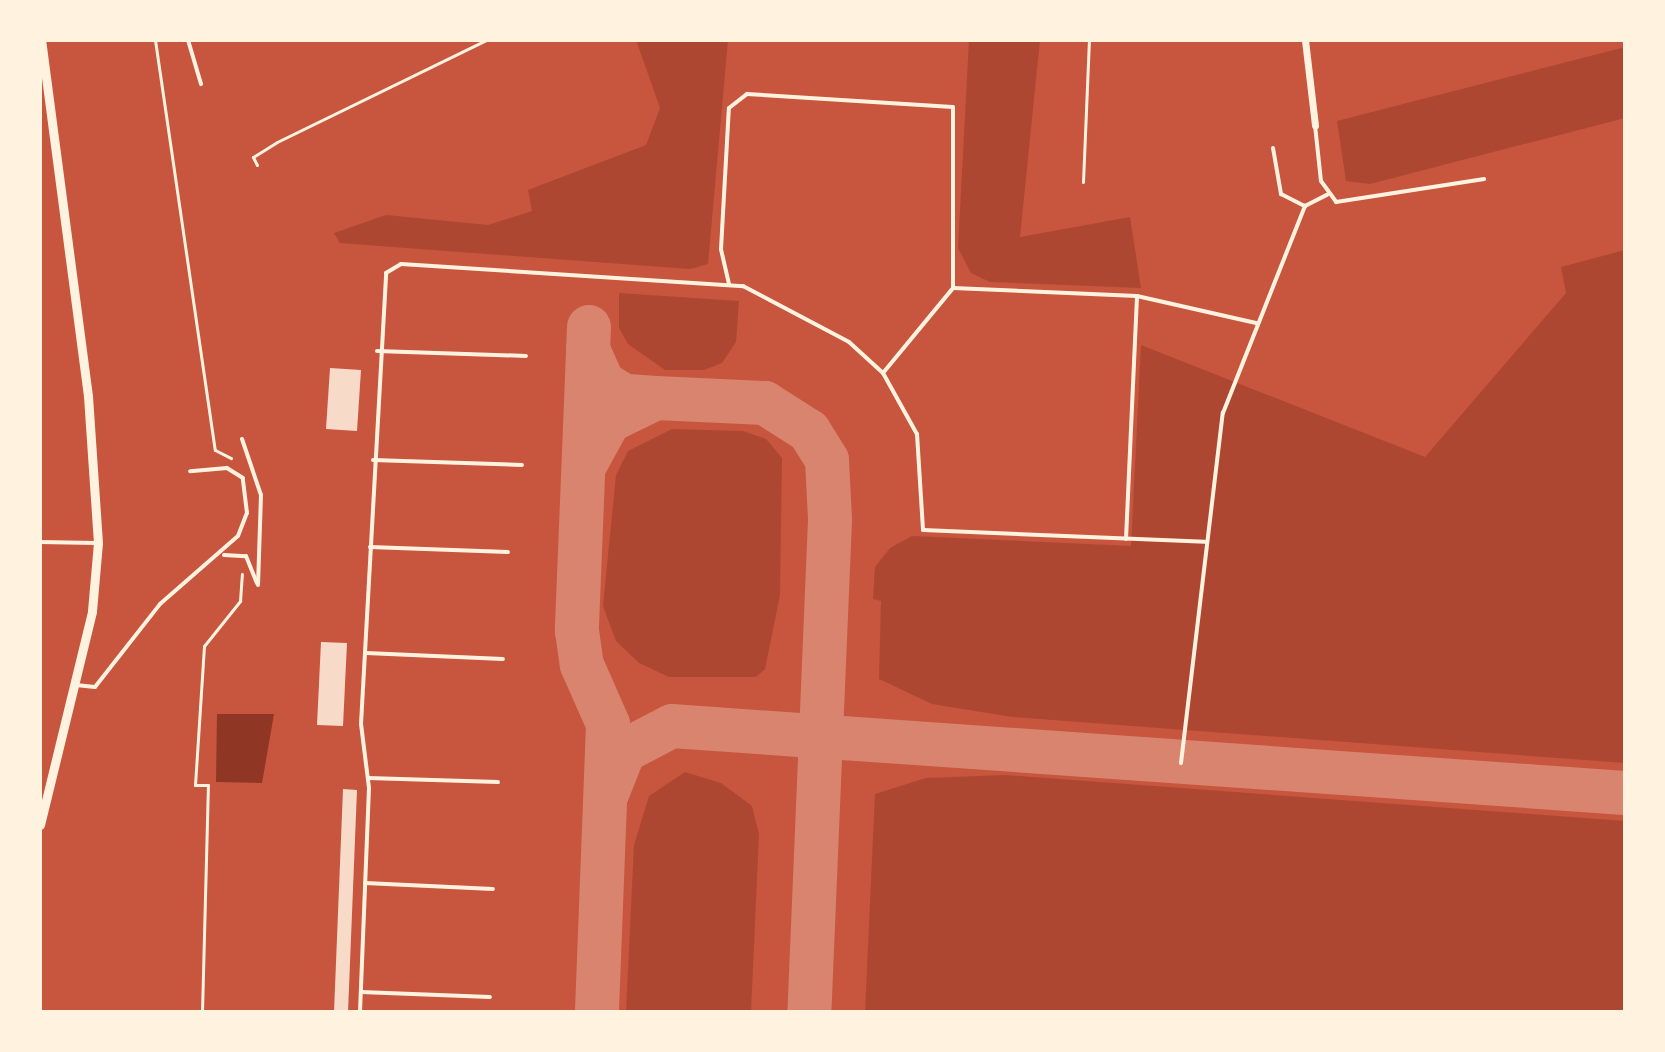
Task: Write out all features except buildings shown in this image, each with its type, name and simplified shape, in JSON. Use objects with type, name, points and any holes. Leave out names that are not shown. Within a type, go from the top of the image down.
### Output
[{"type":"street","points":[[40,825],[76,685],[98,543],[89,410],[41,40]]},
{"type":"street","points":[[1305,40],[1315,125]]},
{"type":"lane","points":[[188,40],[201,84]]},
{"type":"lane","points":[[729,284],[721,249],[729,108],[747,94],[953,107],[953,288],[883,373]]},
{"type":"lane","points":[[1315,125],[1327,195]]},
{"type":"lane","points":[[1273,148],[1281,194],[1305,206]]},
{"type":"lane","points":[[1181,763],[1205,542],[1223,413],[1256,323],[1305,206],[1327,195],[1352,203],[1430,183],[1484,179]]},
{"type":"lane","points":[[360,1012],[368,778],[361,755],[377,351],[381,284],[401,264],[729,284],[849,342],[883,373],[917,434],[923,530],[1205,542]]},
{"type":"lane","points":[[953,288],[1137,296],[1256,323]]},
{"type":"lane","points":[[1126,539],[1137,296]]},
{"type":"lane","points":[[377,351],[526,356]]},
{"type":"lane","points":[[223,555],[242,556],[258,585],[261,495],[242,439]]},
{"type":"lane","points":[[373,460],[522,465]]},
{"type":"lane","points":[[76,685],[95,687],[160,604],[194,571],[223,555],[247,513],[243,478],[227,468],[190,471]]},
{"type":"lane","points":[[40,542],[98,543]]},
{"type":"lane","points":[[370,547],[508,552]]},
{"type":"lane","points":[[365,653],[503,659]]},
{"type":"lane","points":[[368,778],[498,782]]},
{"type":"lane","points":[[365,883],[493,889]]},
{"type":"lane","points":[[361,992],[490,997]]},
{"type":"path","points":[[155,40],[215,450],[235,460]]},
{"type":"path","points":[[257,165],[253,157],[277,142],[486,40]]},
{"type":"path","points":[[1083,182],[1089,40]]},
{"type":"path","points":[[202,1012],[208,785],[195,785],[204,646],[240,601],[242,556]]},
{"type":"shaded area","points":[[636,40],[728,40],[708,264],[690,269],[340,243],[334,233],[386,215],[488,225],[532,211],[528,190],[646,145],[660,108]]},
{"type":"shaded area","points":[[969,40],[1040,40],[1020,237],[1130,217],[1141,288],[990,282],[971,273],[958,248]]},
{"type":"shaded area","points":[[1625,47],[1625,118],[1370,184],[1346,181],[1337,121]]},
{"type":"shaded area","points":[[1625,250],[1625,763],[1012,717],[932,704],[879,679],[881,601],[873,599],[875,567],[890,548],[912,536],[1131,546],[1141,345],[1425,457],[1566,293],[1561,267]]},
{"type":"shaded area","points":[[619,293],[739,301],[736,342],[722,363],[704,370],[665,370],[628,344],[619,328]]},
{"type":"shaded area","points":[[672,429],[743,431],[766,439],[782,458],[780,595],[765,669],[756,677],[669,677],[639,663],[616,641],[603,606],[616,475],[628,451]]},
{"type":"shaded area","points":[[217,714],[274,714],[262,783],[216,782]]},
{"type":"shaded area","points":[[685,772],[721,783],[752,806],[759,834],[751,1012],[626,1012],[634,845],[649,796]]},
{"type":"shaded area","points":[[1005,775],[1625,821],[1625,1012],[865,1012],[875,794],[926,778]]},
{"type":"taxiway","points":[[589,327],[577,631],[582,665],[608,724],[597,1012]]},
{"type":"taxiway","points":[[585,465],[609,421],[656,398],[624,396],[603,383],[588,349]]},
{"type":"taxiway","points":[[656,398],[765,403],[809,431],[827,460],[830,520],[809,1012]]},
{"type":"taxiway","points":[[607,794],[624,751],[672,726],[1625,793]]}]
